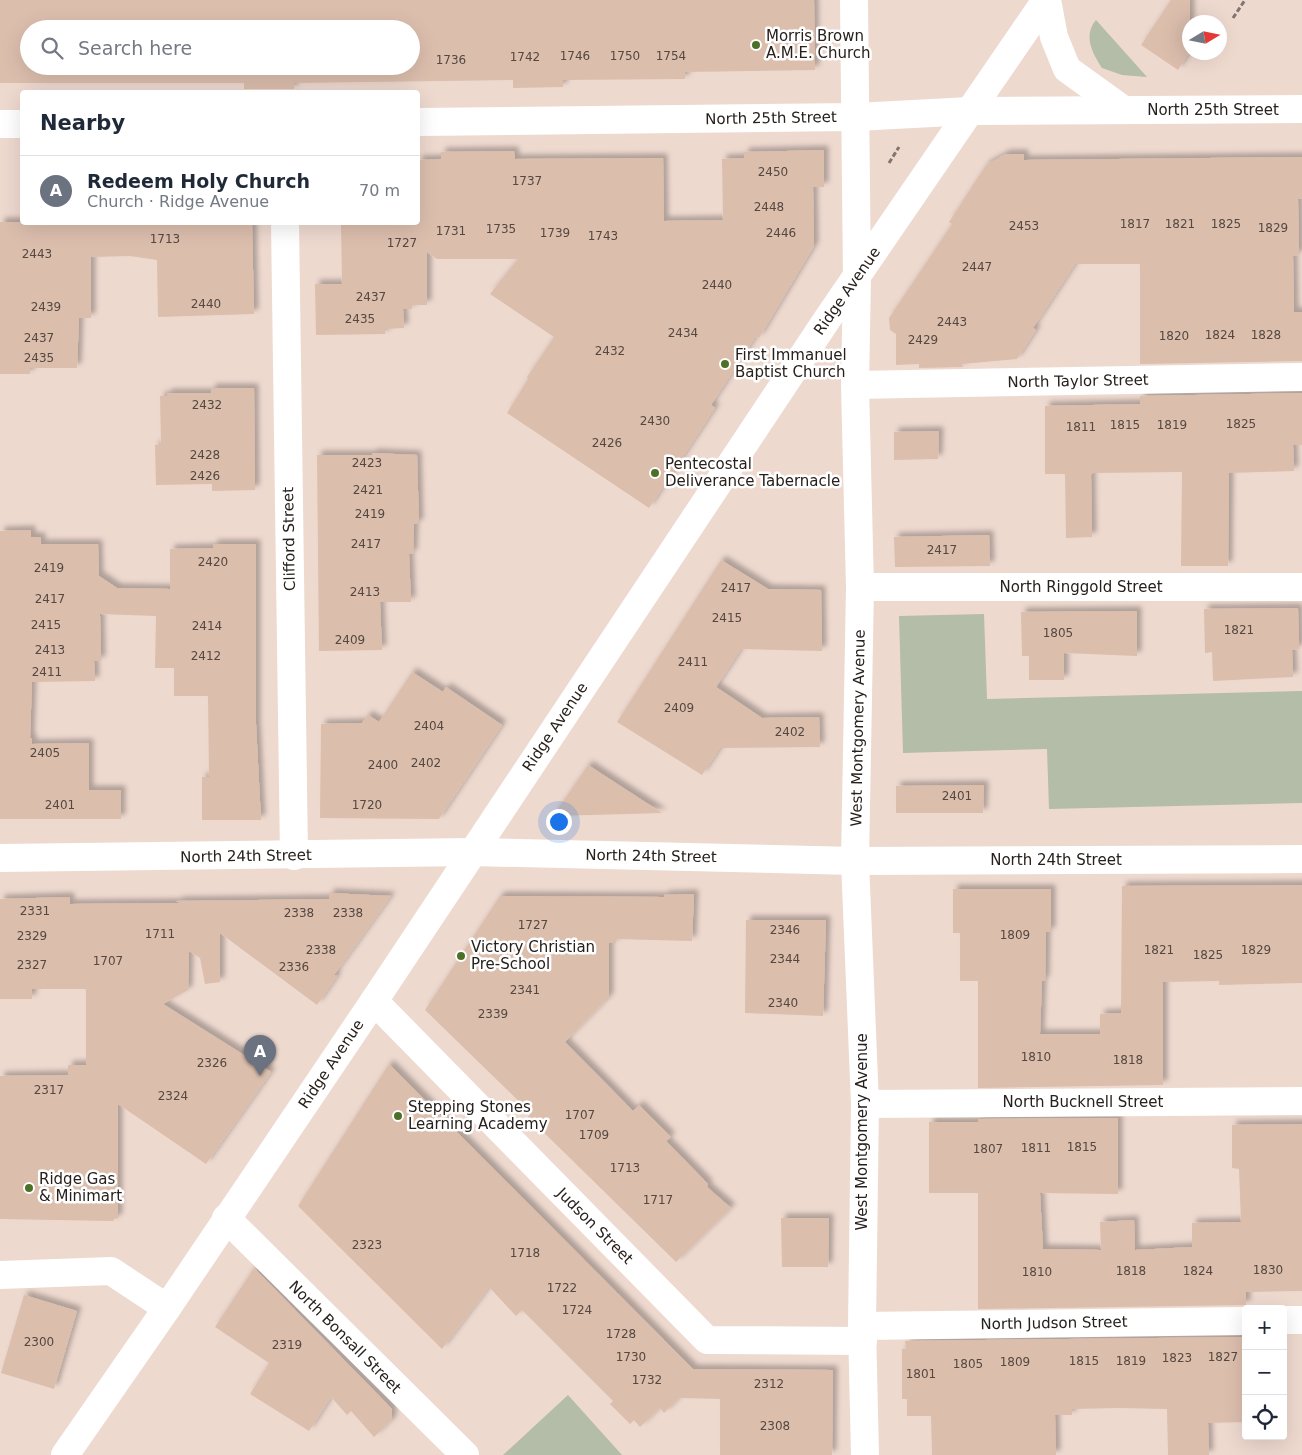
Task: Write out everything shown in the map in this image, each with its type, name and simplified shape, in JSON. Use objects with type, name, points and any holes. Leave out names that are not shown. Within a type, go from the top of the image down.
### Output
[{"type":"street","name":"West Montgomery Avenue","points":[[854,0],[857,278],[855,385],[860,587],[855,862],[865,1104],[862,1334],[865,1455]]},
{"type":"street","points":[[1046,0],[1054,37],[1067,69],[1124,110]]},
{"type":"street","name":"Ridge Avenue","points":[[65,1455],[167,1308],[374,1001],[828,318],[1046,0]]},
{"type":"street","name":"North 25th Street","points":[[420,122],[856,117],[970,111],[1302,109]]},
{"type":"street","points":[[0,124],[20,124]]},
{"type":"street","name":"Clifford Street","points":[[285,225],[294,856]]},
{"type":"street","name":"North Taylor Street","points":[[855,385],[1302,377]]},
{"type":"street","name":"North Ringgold Street","points":[[860,587],[1302,587]]},
{"type":"street","name":"North 24th Street","points":[[0,858],[294,856],[473,852],[855,862],[1302,859]]},
{"type":"street","name":"Judson Street","points":[[374,1001],[707,1340],[862,1334]]},
{"type":"street","name":"North Bucknell Street","points":[[865,1104],[1302,1101]]},
{"type":"street","name":"North Bonsall Street","points":[[226,1218],[465,1455]]},
{"type":"street","points":[[0,1275],[111,1271],[167,1308]]},
{"type":"street","points":[[1287,1320],[1302,1320]]},
{"type":"street","name":"North Judson Street","points":[[862,1334],[1242,1321]]},
{"type":"path","points":[[1233,18],[1245,0]]},
{"type":"path","points":[[888,164],[900,145]]},
{"type":"green space","points":[[1096,20],[1147,77],[1122,75],[1102,68],[1090,44],[1090,32]]},
{"type":"green space","points":[[984,614],[987,699],[1302,691],[1302,803],[1049,809],[1047,749],[903,753],[899,616]]},
{"type":"green space","points":[[568,1395],[622,1455],[503,1455]]},
{"type":"building","points":[[0,0],[814,0],[815,70],[685,72],[685,79],[563,80],[563,87],[513,88],[513,80],[294,83],[294,89],[244,89],[244,83],[0,83]]},
{"type":"building","points":[[1171,0],[1190,0],[1190,15],[1182,15],[1182,60],[1184,60],[1178,70],[1141,45]]},
{"type":"building","points":[[824,150],[824,187],[813,187],[814,246],[759,338],[756,336],[711,405],[715,408],[649,508],[507,413],[528,379],[527,377],[554,337],[490,294],[518,259],[437,259],[427,252],[427,305],[412,305],[412,309],[403,309],[404,328],[385,329],[385,334],[316,335],[315,284],[342,284],[341,225],[420,225],[420,160],[441,159],[441,152],[514,151],[515,159],[663,158],[664,221],[723,220],[722,159],[744,158],[744,152]]},
{"type":"building","points":[[1006,154],[1024,154],[1024,160],[1302,157],[1302,199],[1298,199],[1299,255],[1293,256],[1294,312],[1302,312],[1302,361],[1140,364],[1140,264],[1075,264],[1033,328],[1036,330],[1017,359],[962,364],[963,367],[919,368],[919,364],[896,365],[896,334],[890,330],[889,318],[952,224],[949,222],[986,165]]},
{"type":"building","points":[[0,222],[20,222],[20,225],[252,225],[254,314],[158,317],[157,260],[130,256],[91,257],[91,318],[79,318],[77,368],[30,368],[30,374],[0,374]]},
{"type":"building","points":[[211,388],[254,388],[255,490],[212,491],[212,484],[156,485],[155,445],[161,445],[160,396],[167,396],[167,393],[211,393]]},
{"type":"building","points":[[1302,393],[1302,445],[1293,445],[1294,471],[1229,473],[1228,566],[1181,566],[1182,472],[1093,473],[1091,475],[1092,537],[1066,538],[1065,474],[1045,474],[1045,406],[1140,404],[1140,396]]},
{"type":"building","points":[[939,431],[938,459],[894,460],[894,432]]},
{"type":"building","points":[[372,453],[417,455],[419,524],[414,524],[413,554],[409,554],[411,602],[380,602],[382,650],[319,651],[317,455],[372,455]]},
{"type":"building","points":[[31,530],[31,537],[41,537],[41,544],[98,544],[99,576],[117,588],[170,589],[170,549],[213,548],[213,544],[256,544],[256,724],[261,820],[202,820],[202,777],[209,777],[208,696],[174,696],[174,668],[155,668],[156,616],[100,614],[101,661],[94,661],[95,681],[32,682],[30,738],[32,738],[32,744],[89,743],[89,790],[121,790],[121,819],[0,819],[0,531]]},
{"type":"building","points":[[989,535],[990,566],[895,567],[894,537]]},
{"type":"building","points":[[721,560],[768,589],[821,590],[822,651],[741,649],[716,687],[762,718],[819,717],[820,747],[720,748],[702,775],[617,722]]},
{"type":"building","points":[[1298,608],[1299,649],[1292,650],[1293,677],[1213,681],[1212,652],[1205,653],[1204,609]]},
{"type":"building","points":[[1137,611],[1137,656],[1064,653],[1064,680],[1029,680],[1029,656],[1022,656],[1021,612]]},
{"type":"building","points":[[412,672],[443,692],[446,687],[502,725],[439,819],[320,818],[321,724],[362,723],[368,715],[379,722]]},
{"type":"building","points":[[588,765],[662,813],[553,816]]},
{"type":"building","points":[[984,785],[983,813],[896,813],[896,786]]},
{"type":"building","points":[[1302,885],[1302,983],[1219,985],[1219,981],[1163,982],[1163,1085],[978,1088],[978,981],[960,981],[960,933],[953,933],[953,889],[1051,889],[1051,932],[1046,932],[1045,981],[1042,981],[1040,1034],[1100,1034],[1100,1014],[1121,1013],[1122,886]]},
{"type":"building","points":[[329,893],[391,896],[334,975],[337,976],[317,1005],[220,933],[220,982],[205,984],[200,958],[189,951],[188,990],[163,1004],[271,1072],[206,1164],[118,1104],[118,1218],[113,1221],[0,1219],[0,1076],[68,1075],[68,1065],[86,1065],[86,989],[32,989],[32,999],[0,999],[0,899],[70,897],[70,904],[180,903],[176,901],[329,899]]},
{"type":"building","points":[[694,894],[692,941],[616,939],[616,943],[609,943],[609,997],[565,1042],[633,1111],[639,1105],[671,1137],[666,1141],[708,1184],[707,1187],[731,1208],[676,1262],[528,1117],[531,1113],[425,1010],[500,896],[664,897],[664,895]]},
{"type":"building","points":[[746,920],[826,920],[823,1016],[745,1013]]},
{"type":"building","points":[[389,1064],[693,1369],[833,1370],[832,1455],[720,1455],[720,1399],[679,1398],[664,1413],[660,1408],[640,1427],[634,1420],[630,1424],[610,1404],[613,1401],[522,1310],[516,1316],[489,1287],[442,1349],[298,1206]]},
{"type":"building","points":[[1118,1118],[1118,1194],[1040,1193],[1043,1249],[1101,1250],[1100,1222],[1134,1220],[1135,1250],[1192,1247],[1192,1223],[1241,1222],[1239,1169],[1232,1168],[1232,1125],[1302,1124],[1302,1291],[1246,1292],[1246,1305],[978,1309],[978,1193],[929,1193],[929,1122],[978,1122],[978,1119]]},
{"type":"building","points":[[781,1218],[829,1218],[828,1267],[782,1267]]},
{"type":"building","points":[[254,1268],[392,1409],[392,1420],[374,1437],[351,1411],[347,1415],[331,1397],[309,1431],[250,1394],[269,1363],[215,1327]]},
{"type":"building","points":[[24,1295],[77,1311],[54,1389],[1,1373]]},
{"type":"building","points":[[1242,1337],[1242,1422],[1208,1423],[1209,1455],[1168,1455],[1167,1409],[1072,1409],[1072,1415],[1055,1415],[1056,1455],[932,1455],[931,1416],[907,1416],[907,1399],[902,1399],[902,1349],[906,1349],[905,1341]]},
{"type":"place","name":"Morris Brown A.M.E. Church","points":[[756,45]]},
{"type":"place","name":"First Immanuel Baptist Church","points":[[725,364]]},
{"type":"place","name":"Pentecostal Deliverance Tabernacle","points":[[655,473]]},
{"type":"place","name":"Victory Christian Pre-School","points":[[461,956]]},
{"type":"place","name":"Redeem Holy Church","points":[[260,1076]]},
{"type":"place","name":"Stepping Stones Learning Academy","points":[[398,1116]]},
{"type":"place","name":"Ridge Gas & Minimart","points":[[29,1188]]}]
